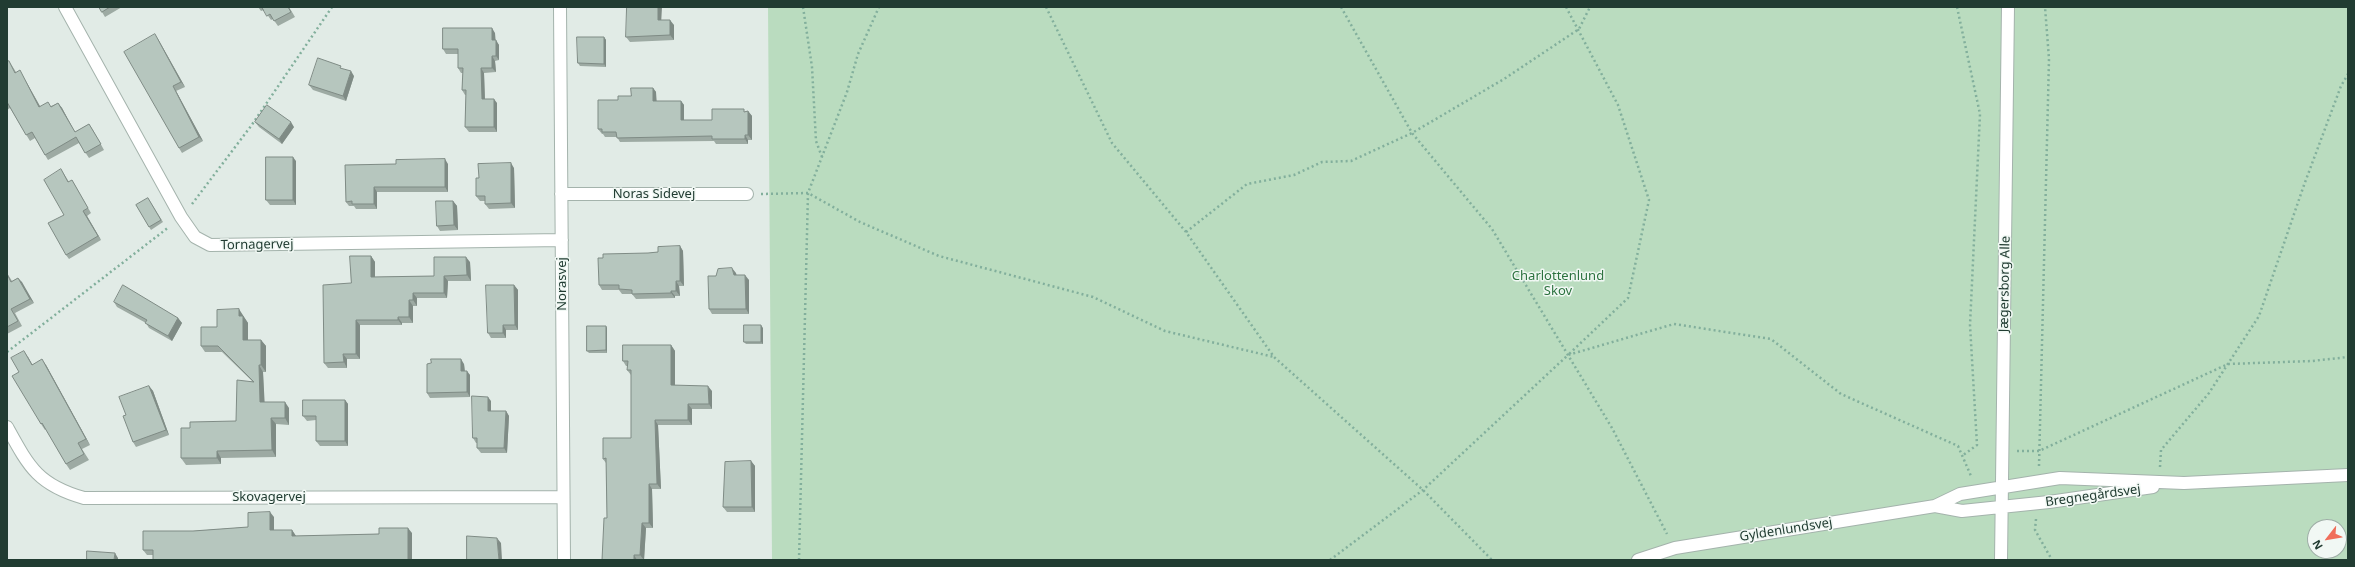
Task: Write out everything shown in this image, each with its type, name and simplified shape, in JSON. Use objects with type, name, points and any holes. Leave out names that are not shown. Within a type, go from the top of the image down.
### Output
[{"type":"street","name":"Tornagervej","points":[[64,7],[181,217],[195,237],[210,245],[562,240]]},
{"type":"street","name":"Norasvej","points":[[560,7],[564,560]]},
{"type":"street","name":"Jægersborg Alle","points":[[2002,560],[2008,7]]},
{"type":"street","name":"Noras Sidevej","points":[[562,194],[747,194]]},
{"type":"street","name":"Skovagervej","points":[[7,427],[26,462],[42,479],[62,492],[84,498],[564,497]]},
{"type":"street","name":"Bregnegårdsvej","points":[[2002,486],[2060,478],[2184,483],[2348,475]]},
{"type":"street","name":"Bregnegårdsvej","points":[[2002,507],[2037,504],[2184,483]]},
{"type":"street","name":"Gyldenlundsvej","points":[[1638,560],[1675,548],[1935,506],[1960,494],[2002,486]]},
{"type":"street","name":"Gyldenlundsvej","points":[[1935,506],[1962,511],[2002,507]]},
{"type":"path","points":[[803,7],[812,67],[816,141],[822,157]]},
{"type":"path","points":[[799,560],[808,193],[847,92],[858,54],[879,7]]},
{"type":"path","points":[[1046,7],[1112,143],[1186,232],[1274,357],[1423,490],[1492,560]]},
{"type":"path","points":[[1341,7],[1412,133],[1492,229],[1612,428],[1675,548]]},
{"type":"path","points":[[1330,560],[1423,490],[1628,298],[1649,200],[1618,105],[1566,7]]},
{"type":"path","points":[[1186,232],[1248,184],[1294,175],[1322,162],[1351,161],[1412,133],[1504,79],[1579,29],[1590,7]]},
{"type":"path","points":[[1957,7],[1980,114],[1970,325],[1977,445],[1962,456]]},
{"type":"path","points":[[2038,480],[2049,59],[2045,7]]},
{"type":"path","points":[[2159,482],[2161,450],[2209,393],[2259,316],[2306,178],[2341,86],[2348,74]]},
{"type":"path","points":[[747,194],[808,193],[860,222],[939,256],[1093,297],[1165,331],[1274,357]]},
{"type":"path","points":[[1568,355],[1674,324],[1771,339],[1841,394],[1958,446],[1971,476],[1970,492]]},
{"type":"path","points":[[2003,451],[2039,451],[2228,364],[2312,362],[2348,357]]},
{"type":"path","points":[[2037,504],[2036,530],[2052,560]]},
{"type":"green space","name":"Charlottenlund Skov","points":[[768,7],[2348,7],[2348,560],[772,560]]},
{"type":"building","points":[[99,7],[110,7],[102,12]]},
{"type":"building","points":[[262,7],[288,7],[291,12],[274,21],[270,14],[267,16]]},
{"type":"building","points":[[627,7],[658,7],[658,20],[670,20],[670,35],[626,37]]},
{"type":"building","points":[[443,28],[492,28],[492,40],[496,40],[496,56],[492,56],[492,68],[481,68],[482,99],[494,99],[494,127],[465,127],[466,90],[462,90],[463,68],[458,68],[458,49],[443,49]]},
{"type":"building","points":[[155,34],[181,82],[173,86],[199,137],[179,148],[124,52]]},
{"type":"building","points":[[577,37],[604,37],[604,64],[578,63]]},
{"type":"building","points":[[318,58],[341,66],[340,68],[351,71],[343,96],[309,85]]},
{"type":"building","points":[[9,61],[15,73],[20,70],[39,107],[48,102],[51,107],[58,103],[75,132],[89,124],[101,144],[85,153],[76,137],[45,155],[32,132],[26,135],[7,102],[7,62]]},
{"type":"building","points":[[631,88],[653,88],[653,101],[681,101],[681,120],[712,120],[712,109],[744,109],[744,112],[748,111],[748,135],[745,135],[745,139],[712,139],[712,136],[617,138],[616,132],[602,132],[602,129],[598,129],[598,100],[618,100],[618,96],[631,96]]},
{"type":"building","points":[[267,105],[291,122],[279,139],[255,122]]},
{"type":"building","points":[[266,157],[293,157],[293,200],[266,200]]},
{"type":"building","points":[[445,159],[445,187],[374,187],[374,204],[352,204],[352,201],[346,202],[345,165],[396,164],[396,160]]},
{"type":"building","points":[[511,163],[511,203],[485,204],[485,196],[476,196],[476,178],[479,178],[478,164]]},
{"type":"building","points":[[61,169],[68,182],[72,180],[88,208],[83,211],[98,236],[66,255],[48,223],[64,215],[44,180]]},
{"type":"building","points":[[148,198],[161,220],[149,227],[136,205]]},
{"type":"building","points":[[436,201],[453,201],[454,225],[437,226]]},
{"type":"building","points":[[680,246],[680,281],[676,281],[676,291],[671,291],[671,293],[632,294],[632,290],[619,289],[619,285],[599,285],[598,258],[603,258],[603,254],[658,252],[658,247]]},
{"type":"building","points":[[350,256],[371,256],[371,277],[434,276],[434,257],[466,257],[467,275],[444,276],[444,293],[413,293],[413,300],[409,300],[409,317],[398,317],[398,320],[356,320],[356,354],[343,354],[344,362],[324,363],[323,285],[351,283]]},
{"type":"building","points":[[732,268],[734,275],[745,275],[746,309],[709,309],[708,276],[716,276],[718,269]]},
{"type":"building","points":[[7,274],[11,282],[18,278],[30,299],[11,309],[18,321],[7,327]]},
{"type":"building","points":[[123,285],[178,318],[168,336],[145,323],[147,320],[114,302]]},
{"type":"building","points":[[486,285],[514,285],[515,325],[503,325],[503,333],[488,333]]},
{"type":"building","points":[[239,309],[239,316],[243,316],[243,340],[261,340],[261,365],[259,365],[260,402],[285,402],[285,418],[271,418],[272,450],[217,451],[217,458],[181,458],[181,428],[190,428],[190,422],[236,421],[237,380],[254,382],[218,346],[201,346],[201,327],[217,327],[217,310]]},
{"type":"building","points":[[744,325],[761,325],[761,342],[744,342]]},
{"type":"building","points":[[587,326],[606,326],[606,350],[587,351]]},
{"type":"building","points":[[623,345],[671,345],[671,385],[708,386],[709,404],[688,404],[688,420],[655,420],[657,484],[649,484],[649,523],[642,523],[640,555],[634,555],[634,560],[602,560],[604,518],[607,518],[606,458],[603,459],[603,438],[631,438],[631,370],[627,370],[628,361],[623,361]]},
{"type":"building","points":[[24,351],[32,365],[42,359],[86,439],[78,443],[84,454],[66,464],[12,376],[19,372],[11,358]]},
{"type":"building","points":[[431,359],[461,359],[461,371],[467,371],[467,392],[427,393],[427,364],[431,363]]},
{"type":"building","points":[[149,386],[166,430],[133,442],[123,416],[126,415],[119,397]]},
{"type":"building","points":[[472,396],[488,397],[488,411],[506,411],[504,448],[477,448],[477,438],[473,438]]},
{"type":"building","points":[[303,400],[345,400],[345,441],[316,441],[316,416],[303,416]]},
{"type":"building","points":[[751,461],[752,507],[723,507],[725,462]]},
{"type":"building","points":[[270,512],[270,530],[292,530],[292,536],[379,534],[379,528],[408,528],[408,560],[153,560],[153,550],[143,550],[143,531],[193,531],[248,527],[248,513]]},
{"type":"building","points":[[467,536],[497,538],[499,560],[467,560]]},
{"type":"building","points":[[87,551],[115,553],[114,560],[87,560]]}]
